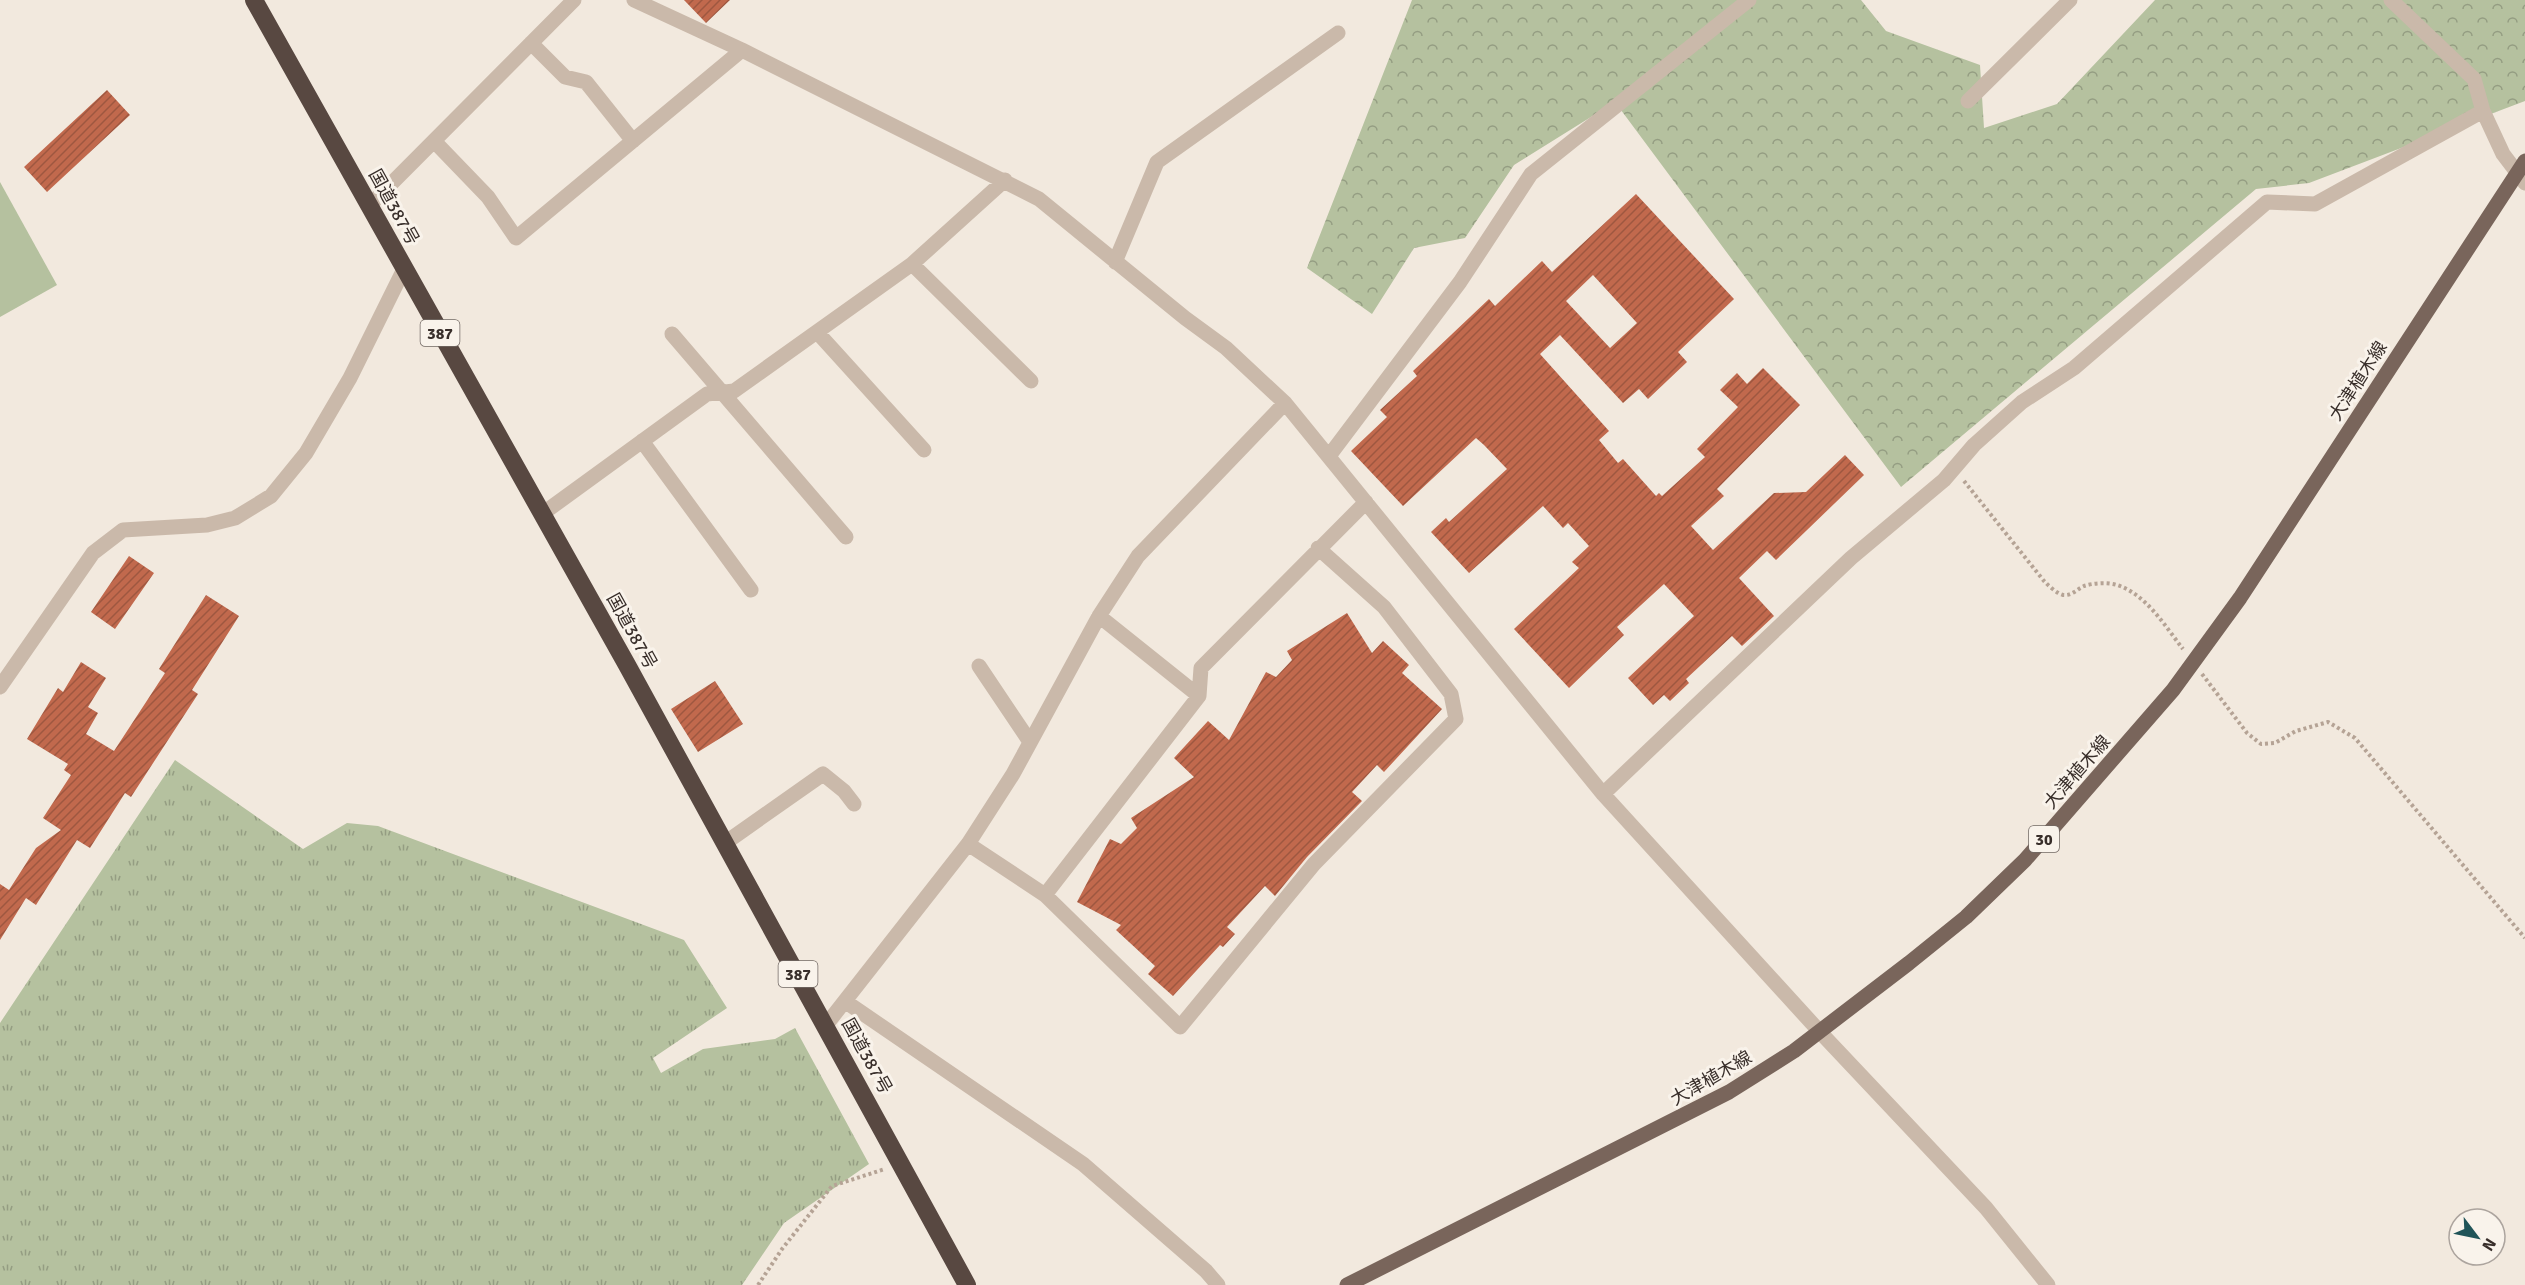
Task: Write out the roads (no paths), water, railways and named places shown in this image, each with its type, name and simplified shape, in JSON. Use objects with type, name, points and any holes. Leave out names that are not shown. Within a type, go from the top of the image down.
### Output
[{"type":"highway","name":"国道387号","points":[[254,0],[826,1025],[967,1285]]},
{"type":"main road","name":"大津植木線","points":[[1347,1285],[1729,1092],[1820,1032],[1966,917],[2025,860],[2116,758],[2193,662],[2240,598],[2522,172]]},
{"type":"street","points":[[369,206],[574,0]]},
{"type":"street","points":[[634,0],[742,50],[1039,199],[1115,262],[1226,348],[1284,403],[1329,456],[1603,794],[1820,1032],[1986,1208],[2048,1285]]},
{"type":"street","points":[[1329,456],[1460,282],[1531,174],[1749,0]]},
{"type":"street","points":[[1968,101],[2070,0]]},
{"type":"street","points":[[2391,0],[2474,79],[2483,111],[2503,154],[2522,172]]},
{"type":"street","points":[[1115,262],[1157,162],[1338,33]]},
{"type":"street","points":[[531,43],[565,77],[586,82],[633,141]]},
{"type":"street","points":[[434,141],[488,197],[516,238],[742,50]]},
{"type":"street","points":[[1603,794],[1851,558],[1954,468],[1974,445],[2022,402],[2074,368],[2267,202],[2315,204],[2483,111]]},
{"type":"street","points":[[542,514],[707,394],[734,391],[912,264],[1005,180]]},
{"type":"street","points":[[912,264],[1031,381]]},
{"type":"street","points":[[0,687],[93,552],[123,530],[207,525],[235,518],[271,496],[306,453],[350,378],[404,269]]},
{"type":"street","points":[[817,332],[924,450]]},
{"type":"street","points":[[672,334],[846,537]]},
{"type":"street","points":[[826,1025],[968,844],[1013,774],[1099,616],[1138,556],[1284,403]]},
{"type":"street","points":[[642,441],[751,590]]},
{"type":"street","points":[[1045,895],[1199,696],[1202,668],[1366,502]]},
{"type":"street","points":[[968,844],[1045,895],[1180,1027],[1314,864],[1456,719],[1451,694],[1384,608],[1318,549]]},
{"type":"street","points":[[1099,616],[1199,696]]},
{"type":"street","points":[[979,666],[1030,742]]},
{"type":"street","points":[[725,843],[823,774],[844,791],[854,804]]},
{"type":"street","points":[[846,1002],[1083,1164],[1206,1271],[1218,1285]]}]
